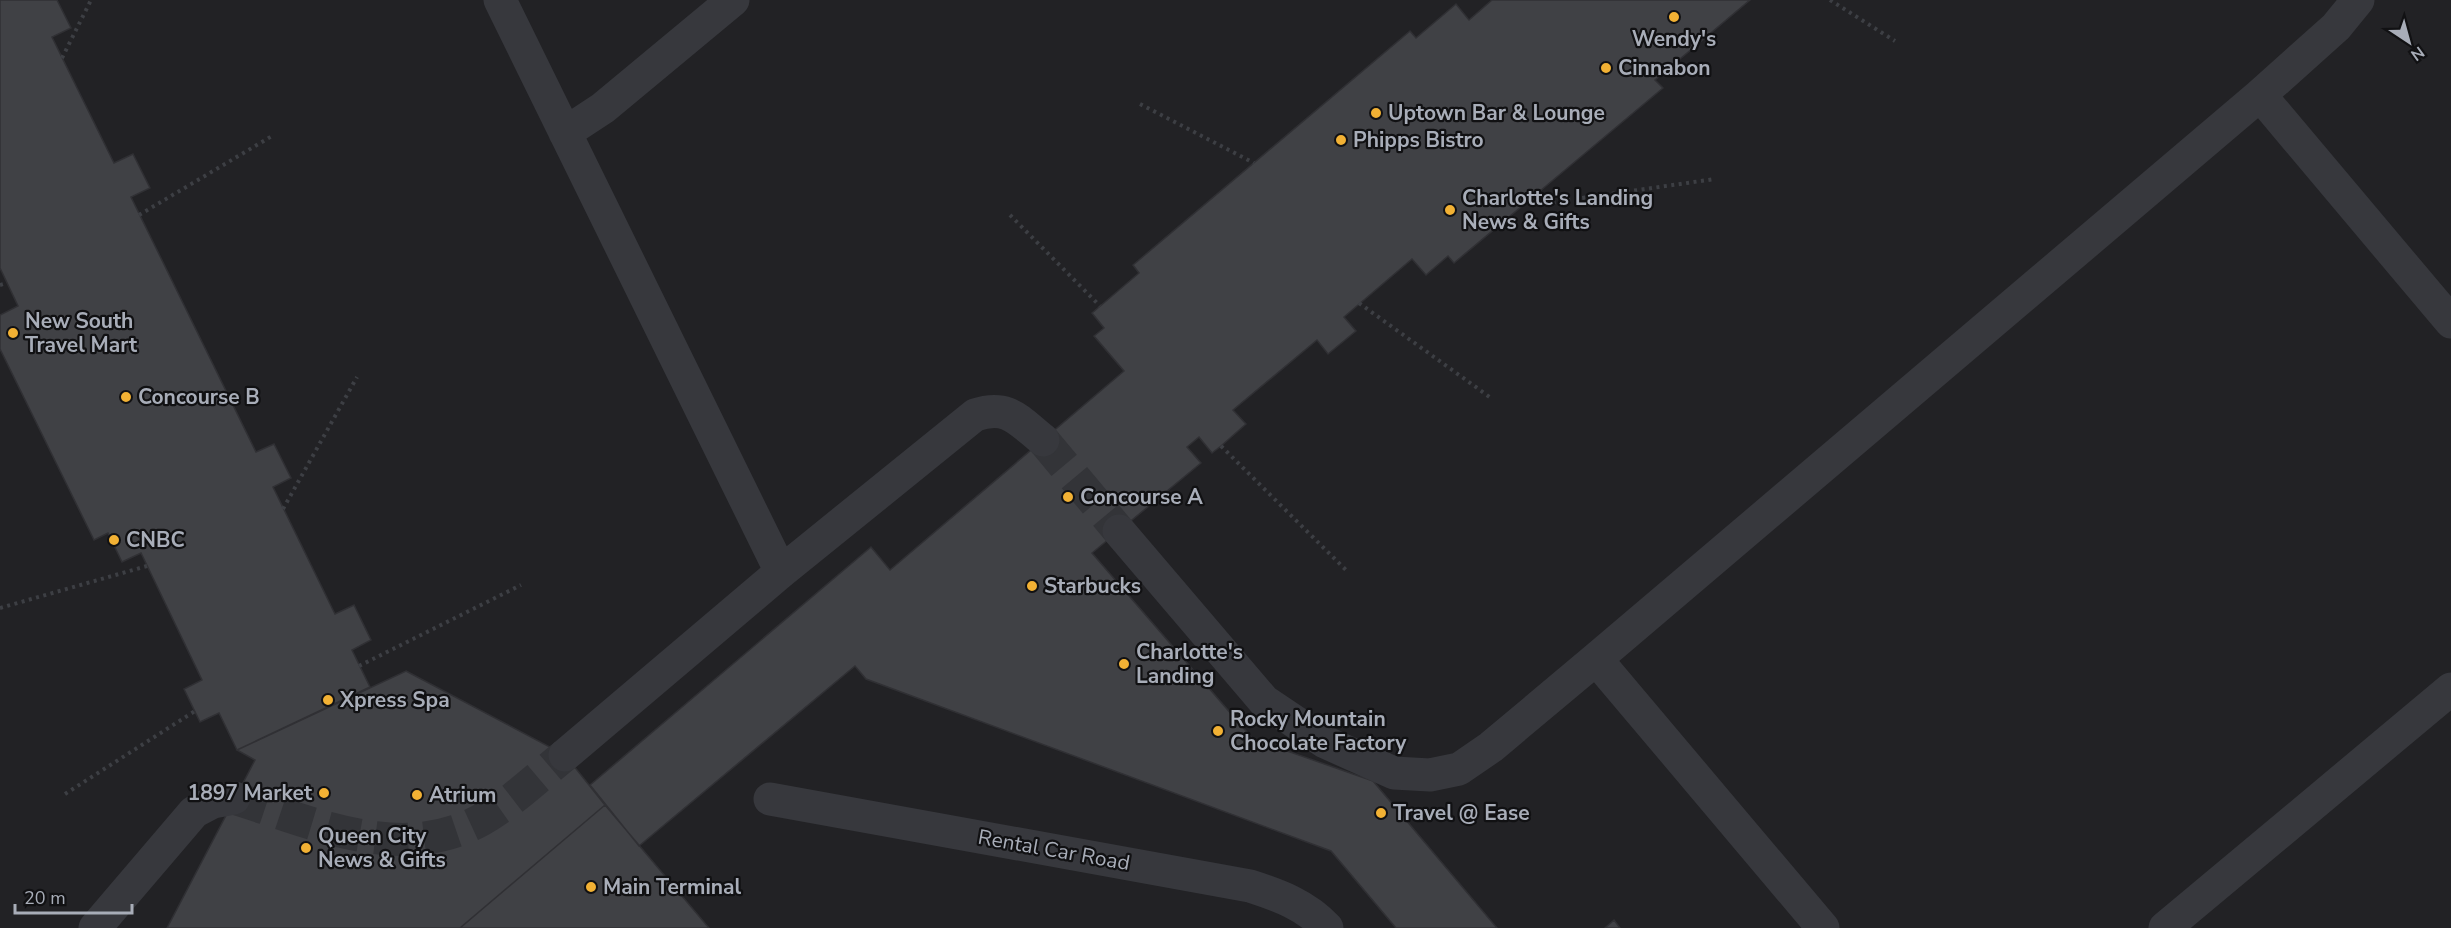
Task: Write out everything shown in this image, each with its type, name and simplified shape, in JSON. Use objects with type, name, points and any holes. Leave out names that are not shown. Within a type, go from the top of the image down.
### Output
[{"type":"lane","points":[[500,0],[781,572]]},
{"type":"lane","points":[[565,133],[603,108],[734,0]]},
{"type":"lane","points":[[1119,531],[1264,701],[1325,742],[1394,773],[1430,775],[1459,769],[1491,747],[1596,659],[2260,95],[2336,27],[2358,0]]},
{"type":"lane","points":[[2260,95],[2451,322]]},
{"type":"lane","points":[[565,755],[781,572],[975,415],[991,409],[1010,413],[1043,440]]},
{"type":"lane","points":[[1596,659],[1823,928]]},
{"type":"lane","points":[[2165,928],[2451,689]]},
{"type":"lane","points":[[95,928],[194,812],[213,802],[234,798]]},
{"type":"lane","name":"Rental Car Road","points":[[770,799],[1250,886],[1286,898],[1319,919],[1327,928]]},
{"type":"path","points":[[62,58],[91,0]]},
{"type":"path","points":[[1830,0],[1895,41]]},
{"type":"path","points":[[1140,104],[1254,163]]},
{"type":"path","points":[[140,214],[272,136]]},
{"type":"path","points":[[1533,197],[1540,204],[1715,179]]},
{"type":"path","points":[[1010,215],[1100,306]]},
{"type":"path","points":[[0,285],[7,283]]},
{"type":"path","points":[[1359,303],[1491,398]]},
{"type":"path","points":[[283,509],[357,377]]},
{"type":"path","points":[[1221,446],[1346,570]]},
{"type":"path","points":[[0,608],[147,566]]},
{"type":"path","points":[[359,666],[520,585]]},
{"type":"path","points":[[65,794],[195,711]]},
{"type":"shaded area","points":[[0,0],[2451,0],[2451,928],[0,928]]},
{"type":"building","name":"Concourse B","points":[[0,0],[57,0],[71,28],[52,37],[114,163],[133,154],[150,188],[131,197],[256,452],[274,444],[291,478],[273,487],[335,614],[354,605],[371,640],[352,650],[370,687],[237,750],[219,713],[200,722],[184,689],[202,680],[141,553],[122,562],[108,533],[94,540],[0,349],[0,315],[18,306],[0,268]]},
{"type":"building","name":"Concourse A","points":[[1492,0],[1750,0],[1655,80],[1663,88],[1454,263],[1448,256],[1426,275],[1412,259],[1344,317],[1356,331],[1328,354],[1317,340],[1233,410],[1246,424],[1221,446],[1212,453],[1199,437],[1187,447],[1201,463],[1092,553],[1253,739],[1373,781],[1497,928],[1396,928],[1331,851],[866,679],[855,666],[639,846],[590,785],[871,547],[890,570],[1124,371],[1094,336],[1104,328],[1092,313],[1139,273],[1133,265],[1410,31],[1416,38],[1456,4],[1469,20]]},
{"type":"building","name":"Atrium","points":[[406,671],[565,755],[605,805],[460,928],[167,928],[255,760],[237,750]]},
{"type":"building","name":"Main Terminal","points":[[605,805],[709,928],[460,928]]},
{"type":"building","points":[[1614,920],[1620,928],[1605,928]]},
{"type":"tunnel","points":[[1043,440],[1119,531]]},
{"type":"tunnel","points":[[234,798],[326,828],[389,839],[420,839],[451,833],[481,820],[514,798],[565,755]]},
{"type":"place","name":"Wendy's","points":[[1674,17]]},
{"type":"place","name":"Cinnabon","points":[[1606,68]]},
{"type":"place","name":"Uptown Bar & Lounge","points":[[1376,113]]},
{"type":"place","name":"Phipps Bistro","points":[[1341,140]]},
{"type":"place","name":"Charlotte's Landing News & Gifts","points":[[1450,210]]},
{"type":"place","name":"New South Travel Mart","points":[[13,333]]},
{"type":"place","name":"Concourse B","points":[[126,397]]},
{"type":"place","name":"Concourse A","points":[[1068,497]]},
{"type":"place","name":"CNBC","points":[[114,540]]},
{"type":"place","name":"Starbucks","points":[[1032,586]]},
{"type":"place","name":"Charlotte's Landing","points":[[1124,664]]},
{"type":"place","name":"Xpress Spa","points":[[328,700]]},
{"type":"place","name":"Rocky Mountain Chocolate Factory","points":[[1218,731]]},
{"type":"place","name":"1897 Market","points":[[324,793]]},
{"type":"place","name":"Atrium","points":[[417,795]]},
{"type":"place","name":"Travel @ Ease","points":[[1381,813]]},
{"type":"place","name":"Queen City News & Gifts","points":[[306,848]]},
{"type":"place","name":"Main Terminal","points":[[591,887]]}]
